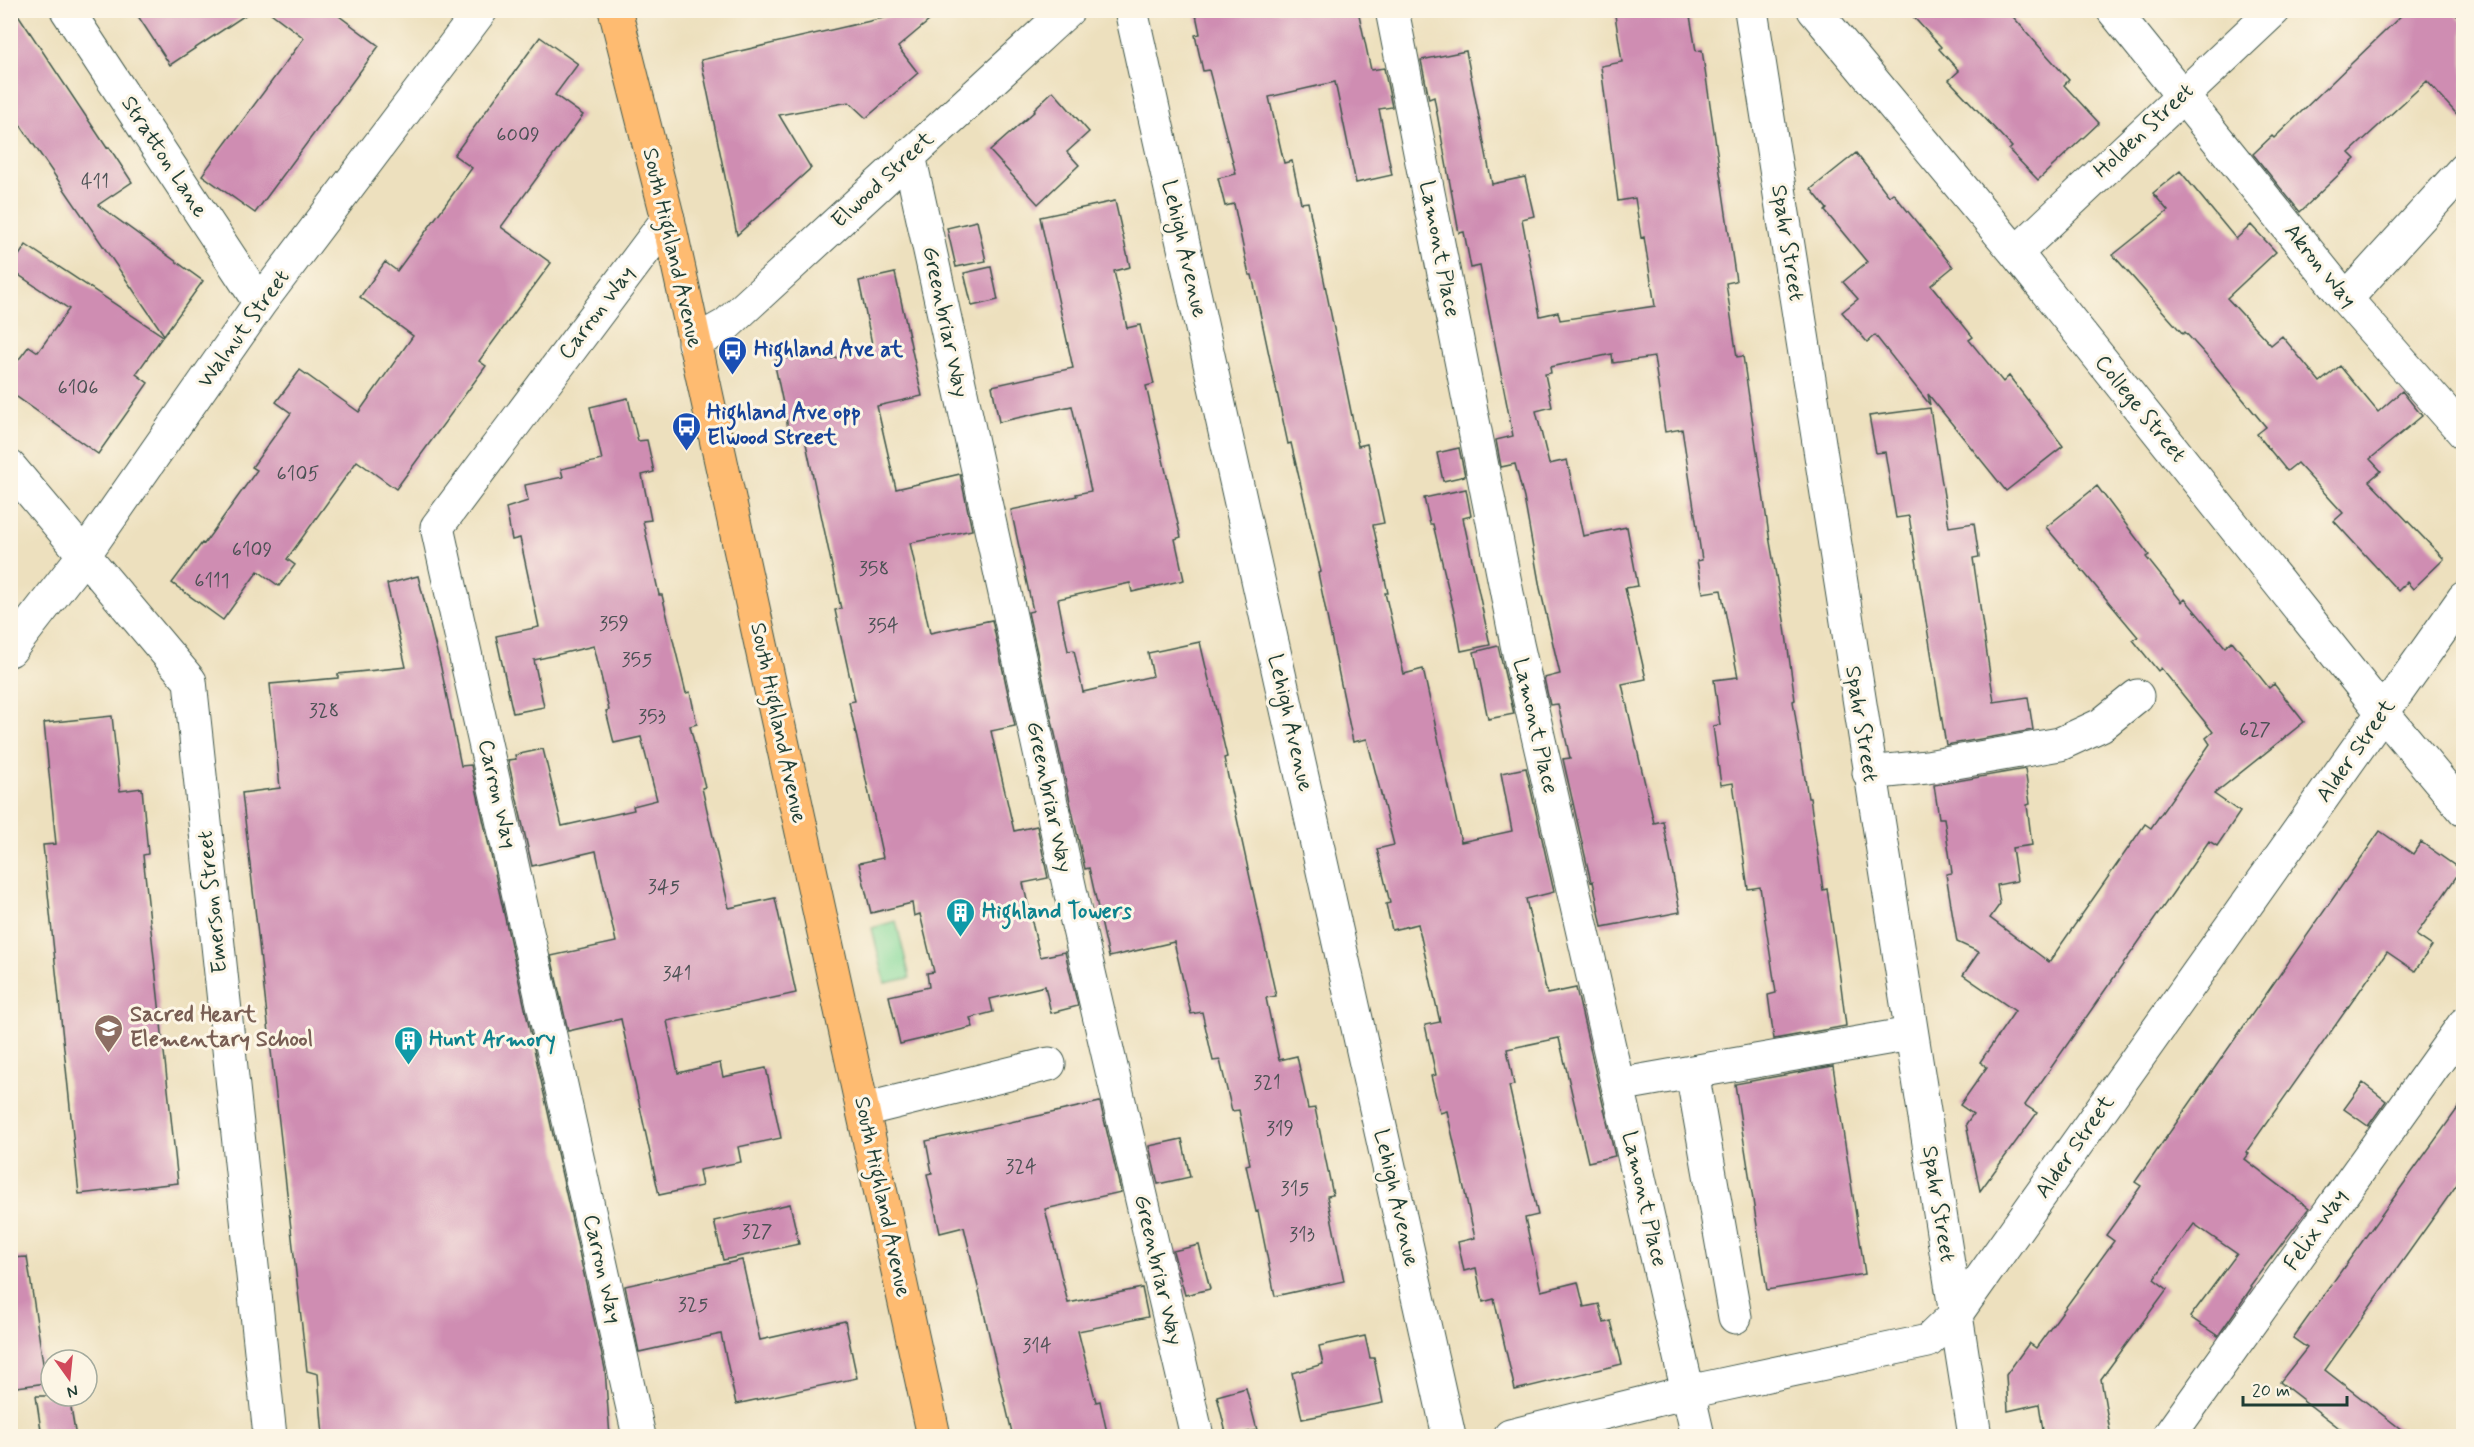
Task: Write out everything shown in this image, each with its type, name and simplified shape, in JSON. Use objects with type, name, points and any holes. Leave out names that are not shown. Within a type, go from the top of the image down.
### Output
[{"type":"main road","name":"South Highland Avenue","points":[[615,10],[668,219],[934,1437]]},
{"type":"street","name":"Stratton Lane","points":[[68,10],[260,303]]},
{"type":"street","name":"Walnut Street","points":[[10,650],[84,555],[260,303],[481,10]]},
{"type":"street","name":"Elwood Street","points":[[694,343],[726,325],[1068,10]]},
{"type":"street","name":"Lehigh Avenue","points":[[1131,10],[1449,1437]]},
{"type":"street","name":"Lamont Place","points":[[1392,10],[1516,644],[1698,1437]]},
{"type":"street","name":"Spahr Street","points":[[1751,10],[1975,1437]]},
{"type":"street","name":"College Street","points":[[1814,10],[2016,253],[2463,810]]},
{"type":"street","name":"Akron Way","points":[[2113,10],[2346,299],[2463,433]]},
{"type":"street","name":"Holden Street","points":[[2016,253],[2274,10]]},
{"type":"street","name":"Greenbriar Way","points":[[909,155],[1074,908],[1197,1437]]},
{"type":"street","points":[[2346,299],[2463,169]]},
{"type":"street","name":"Carron Way","points":[[639,1437],[437,527],[668,219]]},
{"type":"street","name":"Emerson Street","points":[[10,467],[190,681],[270,1437]]},
{"type":"street","name":"Alder Street","points":[[1510,1437],[1688,1392],[1929,1341],[1956,1314],[2463,598]]},
{"type":"street","points":[[1869,773],[1927,767],[2060,744],[2101,725],[2137,696]]},
{"type":"street","name":"Felix Way","points":[[2169,1437],[2463,1024]]},
{"type":"street","points":[[1617,1085],[1910,1034]]},
{"type":"street","points":[[863,1110],[1049,1064]]},
{"type":"street","points":[[1692,1072],[1735,1317]]},
{"type":"green space","points":[[896,921],[910,978],[885,983],[872,928]]},
{"type":"building","points":[[10,10],[15,10],[132,182],[98,205],[203,281],[164,335],[10,110]]},
{"type":"building","points":[[134,10],[253,10],[170,65]]},
{"type":"building","points":[[267,10],[331,10],[379,46],[255,213],[202,175],[304,38]]},
{"type":"building","points":[[918,10],[942,10],[898,47],[918,73],[866,118],[849,102],[779,115],[811,168],[737,235],[701,60]]},
{"type":"building","points":[[1195,10],[1358,10],[1371,70],[1384,68],[1392,107],[1379,109],[1392,175],[1356,183],[1335,82],[1269,97],[1284,163],[1292,161],[1301,203],[1308,202],[1358,446],[1367,444],[1384,523],[1373,525],[1388,593],[1385,593],[1404,674],[1423,669],[1461,842],[1512,831],[1501,773],[1526,768],[1554,892],[1526,899],[1547,994],[1576,988],[1615,1156],[1588,1162],[1559,1038],[1507,1049],[1514,1085],[1509,1086],[1538,1215],[1525,1218],[1541,1291],[1578,1282],[1584,1307],[1599,1304],[1604,1323],[1611,1321],[1622,1364],[1515,1390],[1494,1299],[1483,1302],[1476,1268],[1464,1271],[1458,1242],[1475,1238],[1447,1111],[1440,1113],[1431,1076],[1436,1075],[1425,1025],[1440,1022],[1418,924],[1392,930],[1386,904],[1390,903],[1377,849],[1394,845],[1367,739],[1353,742],[1318,573],[1321,572],[1291,443],[1288,444],[1252,275],[1249,275],[1234,204],[1225,206],[1218,178],[1236,174],[1209,70],[1203,71],[1195,35],[1200,34]]},
{"type":"building","points":[[1649,10],[1689,10],[1696,51],[1702,50],[1736,281],[1726,283],[1737,357],[1743,356],[1770,542],[1784,620],[1795,700],[1793,701],[1823,890],[1827,889],[1846,1026],[1774,1039],[1768,995],[1776,993],[1760,887],[1748,889],[1733,783],[1721,785],[1713,726],[1720,725],[1714,680],[1738,677],[1721,590],[1703,593],[1697,561],[1702,560],[1682,429],[1665,432],[1654,357],[1613,363],[1612,354],[1550,367],[1551,373],[1545,374],[1552,407],[1536,411],[1549,464],[1567,460],[1583,536],[1627,527],[1638,586],[1625,588],[1646,679],[1622,684],[1654,823],[1663,821],[1680,912],[1602,927],[1563,759],[1570,758],[1558,704],[1550,705],[1544,678],[1560,674],[1540,588],[1524,498],[1515,464],[1501,467],[1496,440],[1513,436],[1480,266],[1471,268],[1464,232],[1459,233],[1434,97],[1429,99],[1421,60],[1466,51],[1492,184],[1525,177],[1534,216],[1522,219],[1540,316],[1558,312],[1560,320],[1655,306],[1635,198],[1618,201],[1601,66],[1622,62],[1615,15]]},
{"type":"building","points":[[1907,10],[2007,10],[2069,80],[2064,85],[2099,123],[2038,180],[2009,150],[2012,147],[1949,80],[1959,71],[1939,49],[1941,47]]},
{"type":"building","points":[[2407,10],[2452,10],[2463,23],[2463,121],[2427,81],[2349,153],[2355,159],[2300,212],[2253,154],[2272,136],[2274,138]]},
{"type":"building","points":[[540,37],[578,64],[555,95],[583,115],[501,227],[551,263],[479,361],[486,366],[396,489],[357,461],[287,559],[295,565],[279,586],[258,571],[223,620],[172,583],[202,543],[204,544],[257,470],[252,467],[291,413],[276,402],[300,370],[359,412],[413,336],[360,297],[385,262],[397,271],[472,168],[454,155]]},
{"type":"building","points":[[1053,91],[1089,132],[1067,152],[1079,165],[1038,204],[990,151],[1035,111],[1034,109]]},
{"type":"building","points":[[1856,153],[1889,196],[1893,193],[1953,267],[1931,285],[1973,337],[1969,340],[2003,382],[2009,376],[2063,446],[2006,491],[1928,394],[1930,405],[1875,335],[1867,342],[1842,312],[1858,299],[1843,282],[1867,262],[1825,211],[1827,209],[1811,189]]},
{"type":"building","points":[[2180,171],[2236,239],[2251,225],[2276,252],[2227,298],[2271,345],[2282,336],[2320,382],[2340,366],[2378,412],[2402,391],[2422,416],[2370,459],[2381,471],[2369,481],[2444,559],[2413,589],[2407,582],[2398,591],[2334,521],[2343,513],[2297,463],[2287,471],[2257,434],[2266,427],[2213,363],[2185,332],[2183,334],[2113,255],[2168,211],[2153,193]]},
{"type":"building","points":[[1115,201],[1130,267],[1114,271],[1127,328],[1140,325],[1154,384],[1146,386],[1181,537],[1175,539],[1184,580],[1132,592],[1130,583],[1058,599],[1068,651],[1074,650],[1083,692],[1153,676],[1148,653],[1200,642],[1227,757],[1224,758],[1276,996],[1266,998],[1279,1060],[1297,1056],[1308,1109],[1315,1108],[1333,1195],[1327,1196],[1344,1281],[1275,1296],[1246,1165],[1250,1164],[1239,1110],[1232,1111],[1220,1060],[1213,1061],[1202,1012],[1191,1014],[1174,942],[1109,957],[1089,868],[1085,869],[1028,612],[1033,611],[1011,510],[1091,491],[1072,406],[999,422],[992,386],[1073,368],[1040,217]]},
{"type":"building","points":[[977,221],[986,261],[956,267],[947,228]]},
{"type":"building","points":[[26,245],[163,336],[136,374],[148,383],[98,454],[10,392],[10,371],[29,346],[38,352],[69,309],[10,269]]},
{"type":"building","points":[[991,267],[998,300],[972,306],[964,273]]},
{"type":"building","points":[[895,273],[922,396],[877,406],[896,489],[960,474],[972,530],[910,543],[930,633],[992,620],[1015,726],[991,731],[1014,831],[1037,826],[1048,878],[1023,883],[1040,957],[1065,952],[1078,1006],[1051,1013],[1045,986],[990,999],[993,1012],[970,1018],[973,1027],[900,1044],[889,996],[929,987],[927,973],[934,972],[920,914],[914,916],[912,903],[871,913],[859,863],[883,858],[849,702],[855,701],[835,610],[841,609],[804,434],[790,437],[774,361],[819,351],[821,361],[873,349],[859,281]]},
{"type":"building","points":[[628,398],[638,441],[647,440],[654,472],[642,475],[651,520],[643,521],[659,595],[662,595],[686,693],[690,692],[697,724],[690,726],[705,787],[702,788],[729,908],[775,898],[796,993],[667,1021],[678,1073],[720,1063],[723,1077],[766,1068],[781,1138],[738,1147],[741,1162],[699,1170],[702,1186],[659,1195],[621,1019],[568,1031],[551,956],[616,942],[596,851],[532,866],[508,760],[516,759],[515,755],[543,749],[562,826],[634,810],[633,806],[657,800],[641,737],[614,743],[594,646],[534,660],[544,707],[513,713],[496,636],[539,627],[520,538],[512,540],[506,508],[528,501],[525,485],[563,477],[561,469],[602,460],[590,407]]},
{"type":"building","points":[[1930,408],[1949,527],[1974,523],[1979,557],[1973,558],[1994,702],[2028,697],[2033,730],[1946,745],[1909,516],[1896,518],[1885,452],[1876,453],[1869,416]]},
{"type":"building","points":[[1459,448],[1465,476],[1443,481],[1437,453]]},
{"type":"building","points":[[2097,486],[2149,555],[2146,557],[2182,602],[2185,599],[2225,647],[2232,641],[2269,688],[2274,684],[2304,722],[2214,794],[2240,812],[2217,846],[2209,841],[2025,1105],[2037,1113],[1980,1191],[1966,1124],[1973,1114],[1960,1105],[1987,1067],[1980,1062],[2015,1011],[1963,975],[1979,952],[1957,942],[1946,874],[1952,873],[1944,818],[1939,818],[1934,785],[2025,769],[2032,845],[2012,848],[2017,881],[1997,885],[2000,904],[1990,918],[2049,962],[2145,824],[2151,828],[2210,744],[2206,738],[2213,732],[2161,668],[2158,671],[2133,640],[2138,637],[2046,527]]},
{"type":"building","points":[[1466,489],[1471,516],[1463,518],[1490,645],[1461,651],[1433,524],[1430,524],[1424,498]]},
{"type":"building","name":"Hunt Armory","points":[[418,576],[441,668],[461,766],[471,765],[605,1369],[610,1437],[323,1437],[318,1374],[307,1371],[242,793],[280,788],[270,684],[338,678],[338,674],[406,667],[387,584]]},
{"type":"building","points":[[1498,646],[1514,714],[1488,719],[1474,652]]},
{"type":"building","points":[[112,716],[120,791],[142,788],[148,854],[143,855],[178,1183],[79,1194],[43,845],[56,844],[44,723]]},
{"type":"building","points":[[2380,831],[2413,854],[2421,842],[2461,870],[2416,935],[2432,946],[2415,971],[2387,952],[2246,1152],[2249,1154],[2245,1159],[2309,1208],[2250,1286],[2252,1287],[2218,1336],[2190,1317],[2237,1254],[2194,1224],[2154,1279],[2167,1289],[2101,1379],[2111,1437],[2044,1437],[2039,1404],[2008,1411],[2006,1375],[2029,1343],[2036,1348],[2114,1241],[2106,1235],[2141,1186],[2135,1182]]},
{"type":"building","points":[[1833,1066],[1865,1274],[1767,1290],[1735,1084]]},
{"type":"building","points":[[2363,1083],[2386,1101],[2368,1126],[2344,1109]]},
{"type":"building","points":[[2463,1101],[2463,1176],[2325,1370],[2411,1437],[2351,1437],[2280,1382],[2307,1348],[2293,1338]]},
{"type":"building","points":[[1100,1102],[1121,1192],[1045,1209],[1068,1303],[1142,1288],[1148,1317],[1078,1331],[1096,1402],[1100,1401],[1108,1437],[1013,1437],[964,1227],[940,1233],[927,1174],[932,1173],[926,1141]]},
{"type":"building","points":[[1182,1139],[1190,1177],[1158,1184],[1149,1146]]},
{"type":"building","points":[[790,1204],[799,1244],[723,1260],[714,1221]]},
{"type":"building","points":[[1199,1245],[1210,1289],[1185,1295],[1173,1251]]},
{"type":"building","points":[[27,1257],[41,1348],[39,1384],[10,1388],[10,1258]]},
{"type":"building","points":[[742,1260],[760,1340],[845,1321],[857,1378],[736,1404],[721,1334],[639,1352],[625,1286]]},
{"type":"building","points":[[1365,1336],[1370,1358],[1374,1358],[1383,1403],[1302,1419],[1292,1373],[1323,1364],[1319,1346]]},
{"type":"building","points":[[1246,1388],[1257,1430],[1227,1437],[1217,1396]]},
{"type":"building","points":[[36,1396],[39,1396],[39,1408],[71,1408],[76,1437],[42,1437]]},
{"type":"place","name":"Highland Ave at","points":[[733,376]]},
{"type":"place","name":"Highland Ave opp Elwood Street","points":[[686,452]]},
{"type":"place","name":"Highland Towers","points":[[961,938]]},
{"type":"place","name":"Sacred Heart Elementary School","points":[[109,1054]]},
{"type":"place","name":"Hunt Armory","points":[[408,1066]]}]
